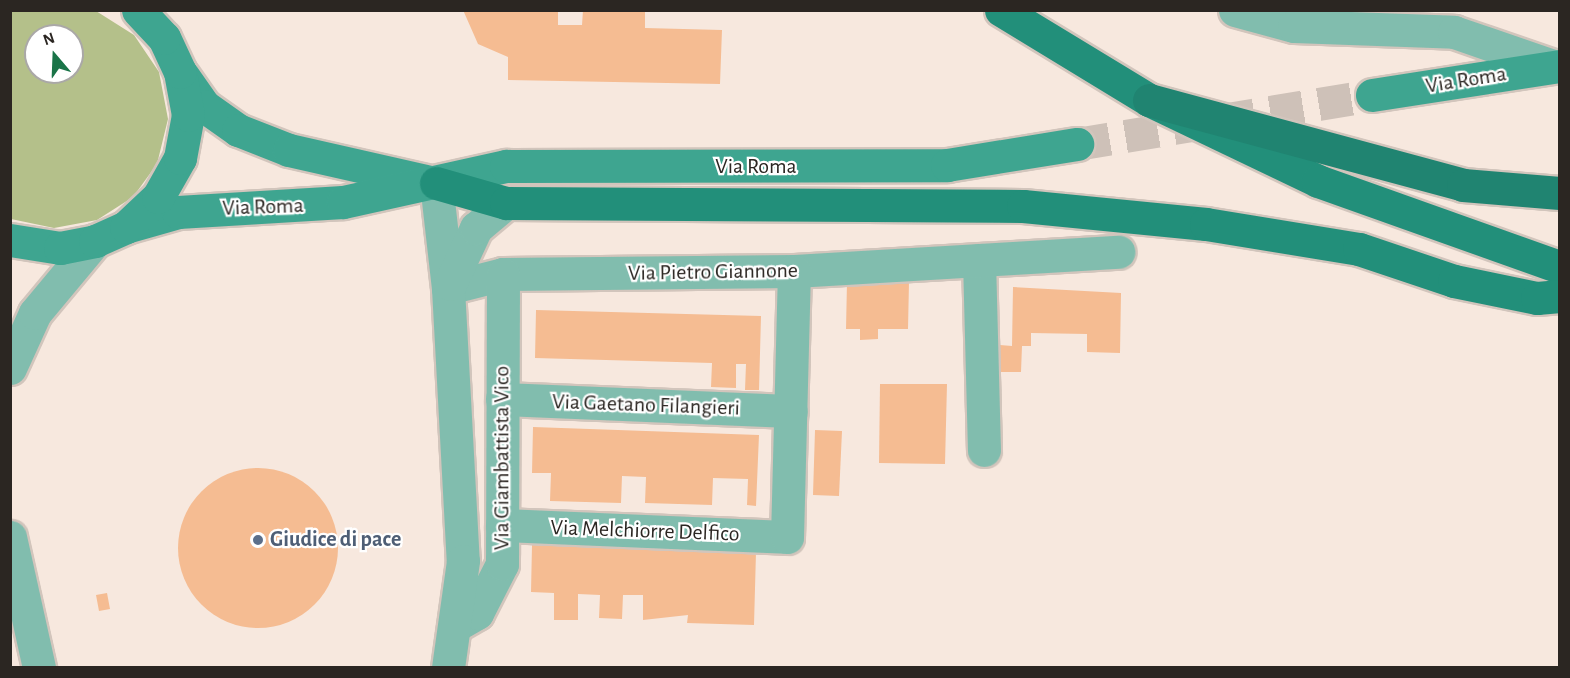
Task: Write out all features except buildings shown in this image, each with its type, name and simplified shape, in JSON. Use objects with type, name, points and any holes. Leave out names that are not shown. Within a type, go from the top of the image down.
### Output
[{"type":"highway","points":[[1149,100],[1463,185],[1560,193]]},
{"type":"main road","points":[[10,240],[60,248],[95,242],[126,227],[158,197],[180,158],[188,115],[180,72],[164,38],[138,10]]},
{"type":"main road","points":[[1001,10],[1149,100],[1318,181],[1560,267]]},
{"type":"main road","name":"Via Roma","points":[[1372,95],[1556,66]]},
{"type":"main road","name":"Via Roma","points":[[180,72],[204,106],[238,130],[289,150],[436,183]]},
{"type":"main road","name":"Via Roma","points":[[126,227],[178,212],[343,202],[506,166],[947,165],[1077,144]]},
{"type":"main road","points":[[436,183],[506,203],[1023,206],[1206,224],[1359,249],[1454,281],[1537,298],[1560,296]]},
{"type":"street","points":[[1235,10],[1294,26],[1454,32],[1556,66]]},
{"type":"street","name":"Via Giambattista Vico","points":[[436,183],[448,288],[463,561],[458,624],[448,668]]},
{"type":"street","name":"Via Giambattista Vico","points":[[448,288],[466,243],[506,203]]},
{"type":"street","points":[[10,368],[35,313],[95,242]]},
{"type":"street","name":"Via Pietro Giannone","points":[[448,288],[503,274],[794,271],[1118,252]]},
{"type":"street","points":[[979,260],[984,450]]},
{"type":"street","points":[[791,411],[794,271]]},
{"type":"street","name":"Via Giambattista Vico","points":[[458,624],[477,613],[502,564],[503,274]]},
{"type":"street","name":"Via Gaetano Filangieri","points":[[502,399],[791,411]]},
{"type":"street","name":"Via Melchiorre Delfico","points":[[502,525],[788,537],[791,411]]},
{"type":"street","points":[[10,537],[39,668]]},
{"type":"green space","points":[[16,10],[96,11],[134,35],[159,72],[168,119],[157,164],[133,197],[97,220],[54,228],[11,219],[10,13]]},
{"type":"tunnel","points":[[1077,144],[1372,95]]},
{"type":"place","name":"Giudice di pace","points":[[258,540]]}]
